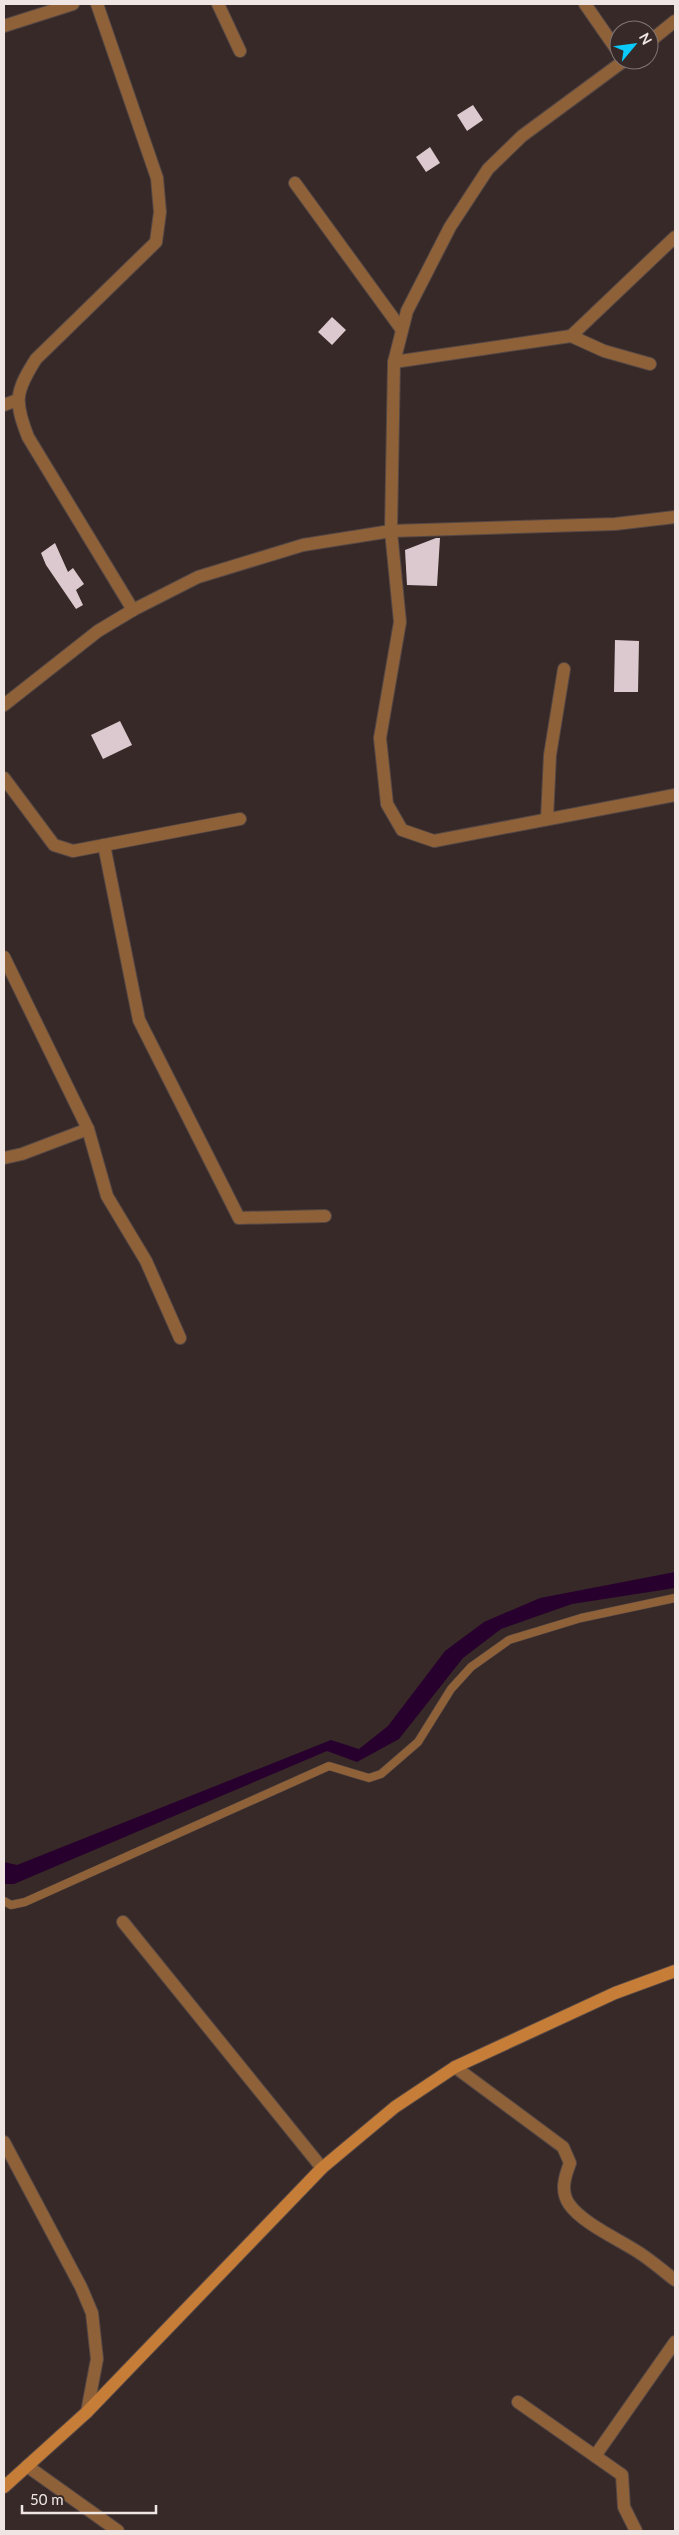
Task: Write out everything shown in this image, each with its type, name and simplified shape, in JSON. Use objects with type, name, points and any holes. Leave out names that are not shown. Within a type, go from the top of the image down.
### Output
[{"type":"main road","points":[[4,2487],[87,2412],[322,2168],[396,2107],[455,2067],[615,1993],[675,1971]]},
{"type":"street","points":[[4,26],[73,4]]},
{"type":"street","points":[[97,4],[157,178],[160,212],[156,242],[36,359],[21,382],[17,400],[19,414],[28,437],[133,610]]},
{"type":"street","points":[[218,4],[240,51]]},
{"type":"street","points":[[585,4],[609,39]]},
{"type":"street","points":[[659,34],[675,21]]},
{"type":"street","points":[[609,70],[522,136],[488,169],[450,227],[408,311],[402,330],[394,362],[391,531],[400,622],[380,738],[386,804],[402,830],[434,841],[675,795]]},
{"type":"street","points":[[295,183],[402,330]]},
{"type":"street","points":[[571,336],[675,237]]},
{"type":"street","points":[[394,362],[571,336],[604,351],[650,364]]},
{"type":"street","points":[[4,405],[17,400]]},
{"type":"street","points":[[4,705],[98,631],[133,610],[198,577],[303,545],[391,531],[615,524],[675,517]]},
{"type":"street","points":[[547,819],[550,755],[564,669]]},
{"type":"street","points":[[4,778],[54,845],[73,851],[240,819]]},
{"type":"street","points":[[104,845],[139,1020],[239,1218],[326,1216]]},
{"type":"street","points":[[4,957],[88,1129],[107,1196],[146,1261],[180,1338]]},
{"type":"street","points":[[4,1158],[22,1154],[88,1129]]},
{"type":"street","points":[[123,1922],[322,2168]]},
{"type":"street","points":[[455,2067],[563,2147],[570,2163],[564,2178],[564,2190],[568,2203],[583,2217],[641,2254],[675,2280]]},
{"type":"street","points":[[4,2142],[81,2287],[92,2313],[97,2360],[87,2412]]},
{"type":"street","points":[[595,2456],[675,2342]]},
{"type":"street","points":[[518,2402],[622,2475],[624,2507],[630,2523],[636,2531]]},
{"type":"street","points":[[27,2466],[118,2531]]},
{"type":"lane","points":[[4,1901],[11,1905],[25,1902],[329,1766],[369,1778],[381,1774],[418,1742],[450,1689],[471,1667],[509,1640],[581,1618],[675,1598]]},
{"type":"shaded area","points":[[675,1572],[675,1588],[572,1604],[501,1629],[463,1658],[399,1739],[357,1762],[327,1751],[14,1884],[4,1884],[4,1862],[17,1865],[331,1740],[359,1749],[388,1726],[445,1651],[484,1622],[540,1598]]},
{"type":"building","points":[[473,105],[483,120],[467,131],[457,115]]},
{"type":"building","points":[[430,147],[440,163],[426,172],[416,157]]},
{"type":"building","points":[[332,317],[346,330],[332,345],[318,332]]},
{"type":"building","points":[[440,538],[437,586],[407,585],[405,550]]},
{"type":"building","points":[[55,543],[68,572],[73,568],[84,584],[76,590],[83,605],[76,609],[46,565],[41,553]]},
{"type":"building","points":[[615,640],[639,641],[638,692],[614,692]]},
{"type":"building","points":[[120,721],[132,745],[103,759],[91,735]]}]
